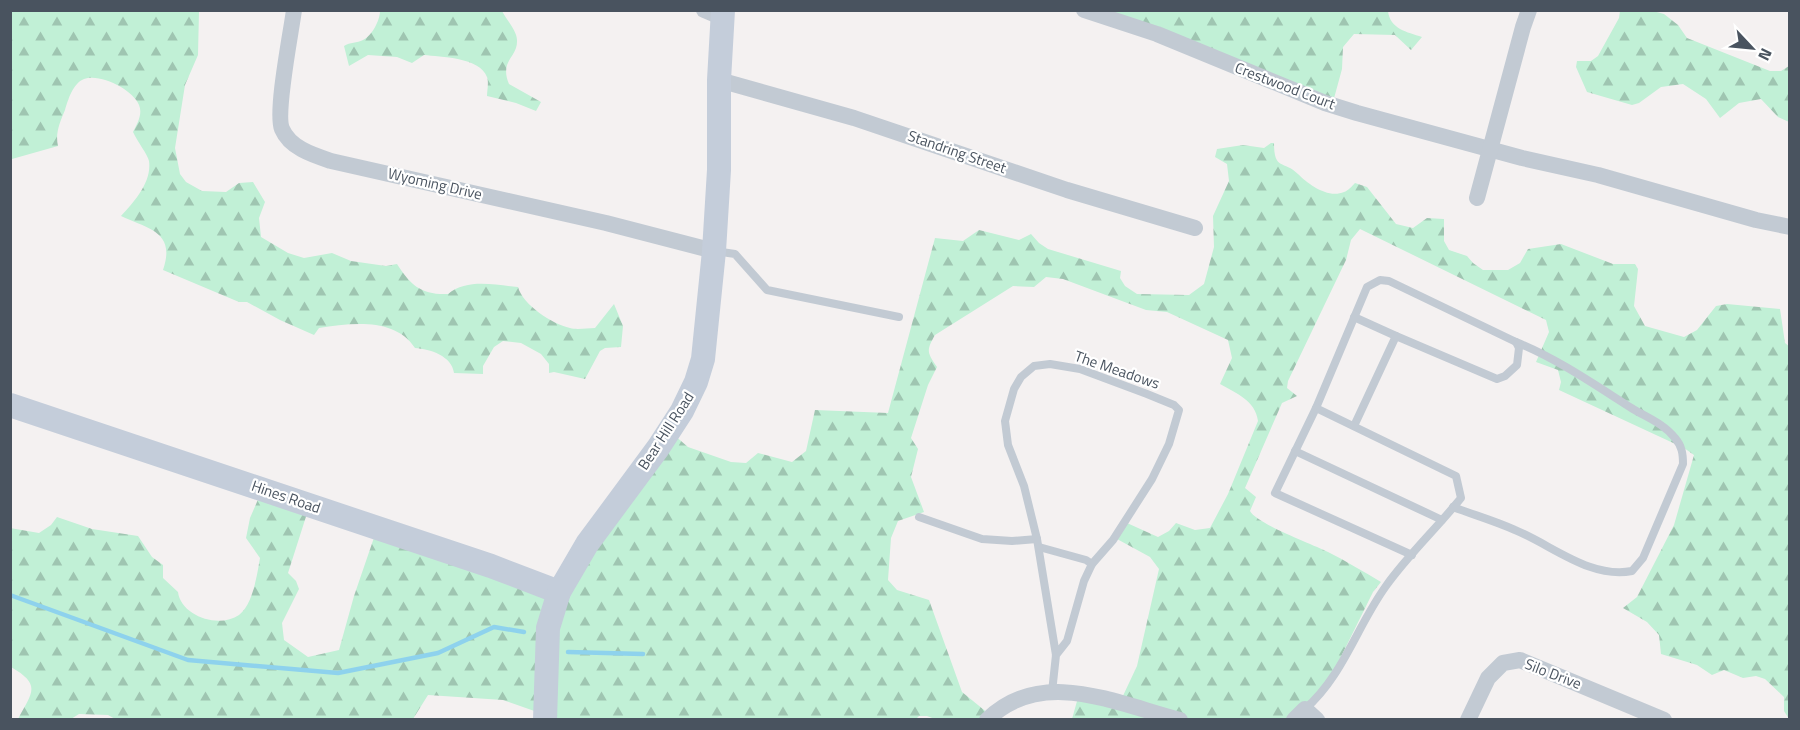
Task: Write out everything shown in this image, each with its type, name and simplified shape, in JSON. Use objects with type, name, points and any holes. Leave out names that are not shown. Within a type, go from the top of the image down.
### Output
[{"type":"street","name":"Wyoming Drive","points":[[294,10],[280,114],[283,132],[299,147],[314,156],[606,223],[714,251]]},
{"type":"street","name":"Crestwood Court","points":[[1084,10],[1157,34],[1325,103],[1490,149],[1598,175],[1790,227]]},
{"type":"street","points":[[1477,198],[1523,27],[1530,10]]},
{"type":"street","name":"Bear Hill Road","points":[[545,720],[548,628],[559,592],[587,544],[676,420],[696,382],[703,359],[708,329],[719,170],[717,13]]},
{"type":"street","name":"Standring Street","points":[[719,80],[854,118],[1067,190],[1195,228]]},
{"type":"street","name":"Hines Road","points":[[10,405],[491,566],[559,592]]},
{"type":"street","name":"Silo Drive","points":[[1468,720],[1488,678],[1503,663],[1520,660],[1664,720]]},
{"type":"street","points":[[987,720],[998,709],[1020,698],[1064,690],[1180,720]]},
{"type":"lane","points":[[714,251],[735,254],[767,290],[898,317]]},
{"type":"lane","points":[[1412,555],[1275,493],[1316,408],[1367,287],[1380,280],[1389,281],[1548,355],[1665,427],[1677,439],[1683,453],[1683,464],[1643,558],[1632,571],[1609,573],[1592,568],[1516,530],[1453,507]]},
{"type":"lane","points":[[1354,317],[1497,379],[1505,376],[1517,365],[1519,356],[1516,342]]},
{"type":"lane","points":[[1354,426],[1396,336]]},
{"type":"lane","name":"The Meadows","points":[[1052,692],[1056,655],[1038,543],[1024,486],[1008,445],[1005,421],[1008,403],[1021,377],[1034,366],[1050,364],[1080,369],[1174,405],[1179,410],[1169,444],[1152,479],[1113,540],[1092,564],[1067,640],[1056,655]]},
{"type":"lane","points":[[1305,716],[1325,690],[1385,586],[1461,498],[1456,476],[1316,408]]},
{"type":"lane","points":[[1295,452],[1442,520]]},
{"type":"lane","points":[[919,517],[982,539],[1038,543],[1092,564]]},
{"type":"green space","points":[[10,11],[199,11],[198,55],[185,85],[175,148],[180,174],[186,182],[202,191],[226,192],[239,183],[253,182],[265,202],[259,218],[261,237],[288,253],[304,258],[332,253],[351,261],[386,266],[397,264],[412,283],[431,293],[448,294],[472,284],[518,287],[521,294],[539,313],[573,329],[595,328],[614,304],[623,326],[621,347],[605,348],[600,351],[585,379],[554,372],[549,373],[549,364],[541,354],[521,343],[503,341],[494,347],[483,366],[483,374],[454,373],[445,358],[427,350],[415,348],[396,331],[372,324],[358,324],[319,328],[314,335],[247,302],[239,302],[163,270],[166,247],[163,240],[150,229],[121,216],[141,191],[149,169],[148,158],[133,132],[138,122],[140,108],[136,99],[130,94],[116,84],[99,78],[80,81],[72,92],[60,123],[58,146],[12,159]]},
{"type":"green space","points":[[380,11],[502,11],[517,36],[517,46],[506,70],[509,84],[541,102],[536,111],[487,96],[488,79],[483,70],[459,59],[424,55],[412,63],[397,57],[368,55],[349,66],[344,46],[363,40],[369,35],[377,23]]},
{"type":"green space","points":[[1089,11],[1388,11],[1389,17],[1396,26],[1422,37],[1411,50],[1395,35],[1354,34],[1343,47],[1342,69],[1333,102]]},
{"type":"green space","points":[[1620,11],[1653,11],[1664,14],[1678,25],[1687,38],[1770,71],[1781,71],[1789,66],[1789,122],[1778,117],[1761,99],[1739,103],[1720,118],[1706,99],[1683,84],[1661,87],[1639,103],[1632,105],[1587,92],[1576,67],[1577,61],[1591,61],[1598,56],[1619,18]]},
{"type":"green space","points":[[1274,143],[1276,158],[1281,164],[1325,192],[1338,194],[1347,191],[1355,183],[1367,187],[1396,224],[1413,228],[1427,218],[1444,219],[1444,241],[1449,250],[1467,256],[1483,270],[1508,270],[1520,263],[1528,249],[1561,244],[1613,264],[1635,264],[1638,269],[1634,306],[1645,326],[1684,337],[1697,330],[1716,306],[1727,304],[1780,309],[1785,343],[1790,347],[1789,719],[1784,711],[1784,697],[1765,679],[1756,676],[1743,678],[1724,670],[1712,675],[1697,665],[1661,654],[1659,635],[1647,622],[1623,608],[1637,597],[1674,525],[1694,455],[1684,448],[1559,390],[1561,382],[1558,370],[1536,362],[1549,332],[1546,320],[1360,229],[1351,240],[1346,260],[1288,381],[1287,388],[1297,396],[1282,403],[1245,488],[1256,497],[1250,511],[1263,522],[1335,555],[1381,582],[1373,592],[1330,679],[1303,719],[1072,719],[1079,694],[1121,700],[1137,666],[1159,569],[1150,557],[1117,539],[1127,523],[1158,537],[1169,531],[1176,523],[1195,530],[1210,528],[1228,494],[1258,421],[1249,403],[1220,384],[1232,358],[1228,340],[1167,312],[1146,310],[1063,279],[1046,277],[1034,287],[1013,286],[935,335],[929,351],[937,367],[928,385],[911,438],[918,449],[911,477],[924,512],[898,521],[891,538],[888,580],[897,590],[929,600],[962,692],[989,714],[986,719],[935,719],[919,716],[915,720],[560,720],[503,700],[428,695],[413,719],[117,720],[108,715],[79,714],[71,719],[18,719],[30,695],[31,684],[21,673],[11,667],[10,528],[39,533],[51,525],[57,517],[92,529],[138,536],[152,557],[163,565],[163,578],[178,592],[186,608],[202,618],[221,621],[239,615],[248,604],[254,589],[260,558],[246,538],[250,518],[263,488],[311,501],[288,573],[296,581],[299,589],[282,623],[284,640],[308,657],[339,650],[354,596],[378,526],[551,587],[666,428],[688,447],[731,462],[746,463],[758,453],[792,462],[806,451],[815,410],[888,413],[935,238],[963,241],[979,230],[1019,240],[1031,234],[1048,249],[1121,271],[1120,278],[1125,286],[1137,294],[1189,295],[1204,284],[1214,247],[1213,216],[1229,181],[1227,164],[1215,157],[1217,149],[1243,145],[1264,148]]},
{"type":"waterway","points":[[10,595],[188,660],[338,673],[438,653],[494,627],[524,632]]},
{"type":"waterway","points":[[568,652],[643,654]]}]
